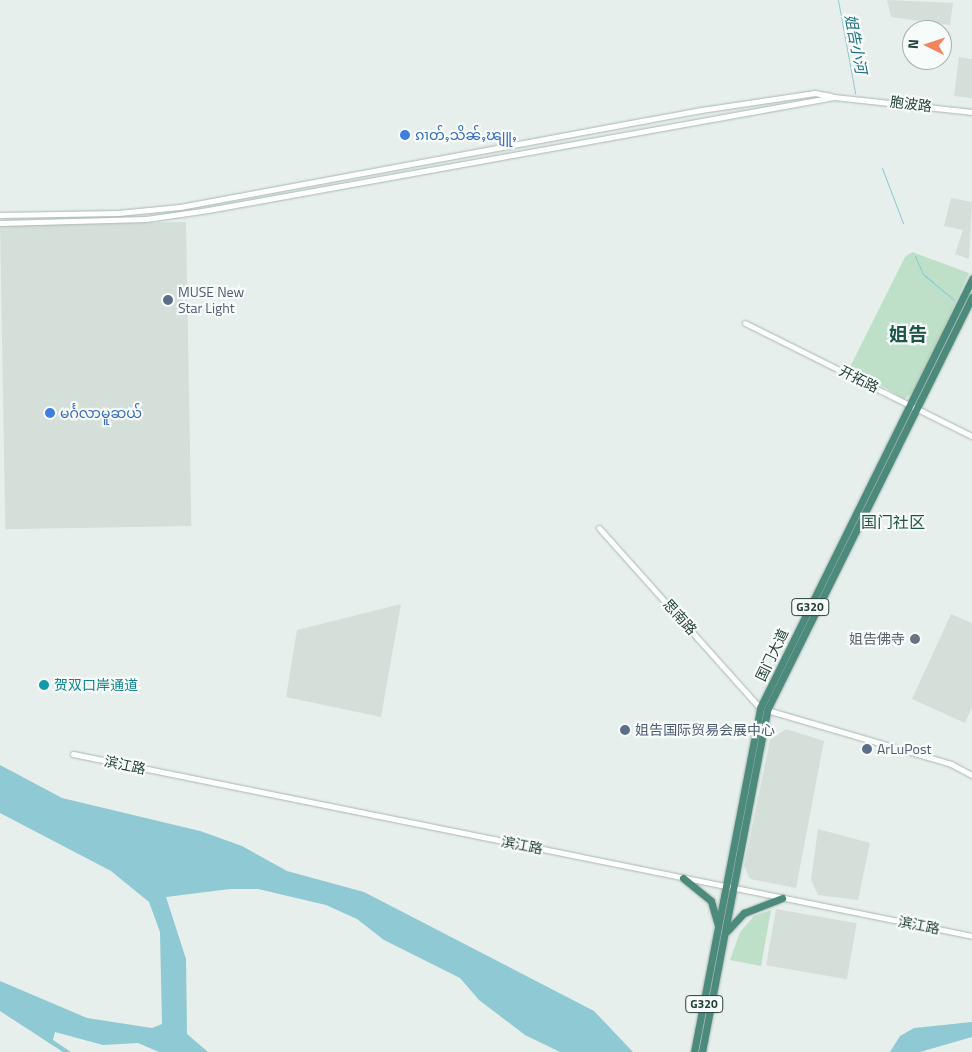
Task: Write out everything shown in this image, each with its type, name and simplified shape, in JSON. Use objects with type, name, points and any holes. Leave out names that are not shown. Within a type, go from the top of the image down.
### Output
[{"type":"highway","name":"国门大道","points":[[914,407],[972,279]]},
{"type":"highway","name":"国门大道","points":[[717,957],[723,886],[763,709],[914,407],[972,297]]},
{"type":"highway","name":"国门大道","points":[[717,957],[726,934],[732,887],[763,709]]},
{"type":"highway","points":[[683,878],[711,901],[719,929]]},
{"type":"highway","points":[[726,934],[744,913],[782,898]]},
{"type":"highway","name":"G320","points":[[694,1052],[717,957]]},
{"type":"highway","name":"G320","points":[[702,1052],[717,957]]},
{"type":"street","points":[[0,215],[118,214],[180,207],[747,102],[815,93],[834,97]]},
{"type":"street","name":"胞波路","points":[[834,97],[851,96],[972,112]]},
{"type":"street","points":[[0,223],[146,218],[834,97]]},
{"type":"street","points":[[548,138],[550,147]]},
{"type":"street","points":[[495,148],[496,157]]},
{"type":"street","name":"开拓路","points":[[745,323],[972,436]]},
{"type":"street","name":"思南路","points":[[599,528],[763,709]]},
{"type":"street","points":[[763,709],[951,764],[972,775]]},
{"type":"street","name":"滨江路","points":[[73,754],[972,936]]},
{"type":"shaded area","points":[[887,0],[953,3],[951,20],[913,20],[891,17]]},
{"type":"shaded area","points":[[959,57],[972,59],[972,98],[954,96]]},
{"type":"shaded area","points":[[951,198],[972,202],[969,259],[955,254],[963,230],[944,226]]},
{"type":"shaded area","points":[[186,222],[191,526],[5,529],[0,225]]},
{"type":"shaded area","points":[[401,604],[381,717],[286,697],[297,630]]},
{"type":"shaded area","points":[[951,614],[972,623],[972,707],[965,723],[912,699]]},
{"type":"shaded area","points":[[786,729],[824,741],[796,888],[750,879],[744,866],[770,740]]},
{"type":"shaded area","points":[[818,829],[870,843],[858,900],[818,895],[811,880]]},
{"type":"shaded area","points":[[776,909],[857,923],[847,979],[766,965]]},
{"type":"green space","points":[[912,252],[969,273],[916,391],[904,399],[850,367],[905,257]]},
{"type":"green space","points":[[771,910],[761,966],[730,960],[740,932],[754,916]]},
{"type":"water","points":[[0,765],[62,798],[200,831],[242,846],[287,871],[364,892],[594,1011],[633,1052],[560,1052],[525,1035],[479,1000],[460,978],[384,940],[357,919],[326,905],[258,889],[230,889],[166,897],[186,959],[187,1034],[208,1052],[159,1052],[138,1043],[103,1045],[55,1032],[53,1040],[71,1052],[63,1052],[0,1011],[0,981],[87,1018],[152,1028],[162,1024],[160,932],[149,902],[111,871],[0,813]]},
{"type":"water","points":[[972,1022],[972,1037],[920,1052],[890,1052],[900,1036],[914,1028]]},
{"type":"waterway","name":"姐告小河","points":[[838,0],[855,93]]},
{"type":"waterway","name":"姐告小河","points":[[882,168],[903,223]]},
{"type":"waterway","name":"姐告小河","points":[[915,256],[923,274],[954,300]]},
{"type":"place","name":"ၵၢတ်ႇသိၼ်ႇၽျူႇ","points":[[405,135]]},
{"type":"place","name":"MUSE New Star Light","points":[[168,300]]},
{"type":"place","name":"မင်္ဂလာမူဆယ်","points":[[50,413]]},
{"type":"place","name":"姐告佛寺","points":[[915,639]]},
{"type":"place","name":"贺双口岸通道","points":[[44,685]]},
{"type":"place","name":"姐告国际贸易会展中心","points":[[625,730]]},
{"type":"place","name":"ArLuPost","points":[[867,749]]},
{"type":"district","name":"姐告","points":[[908,334]]},
{"type":"district","name":"国门社区","points":[[893,522]]}]
